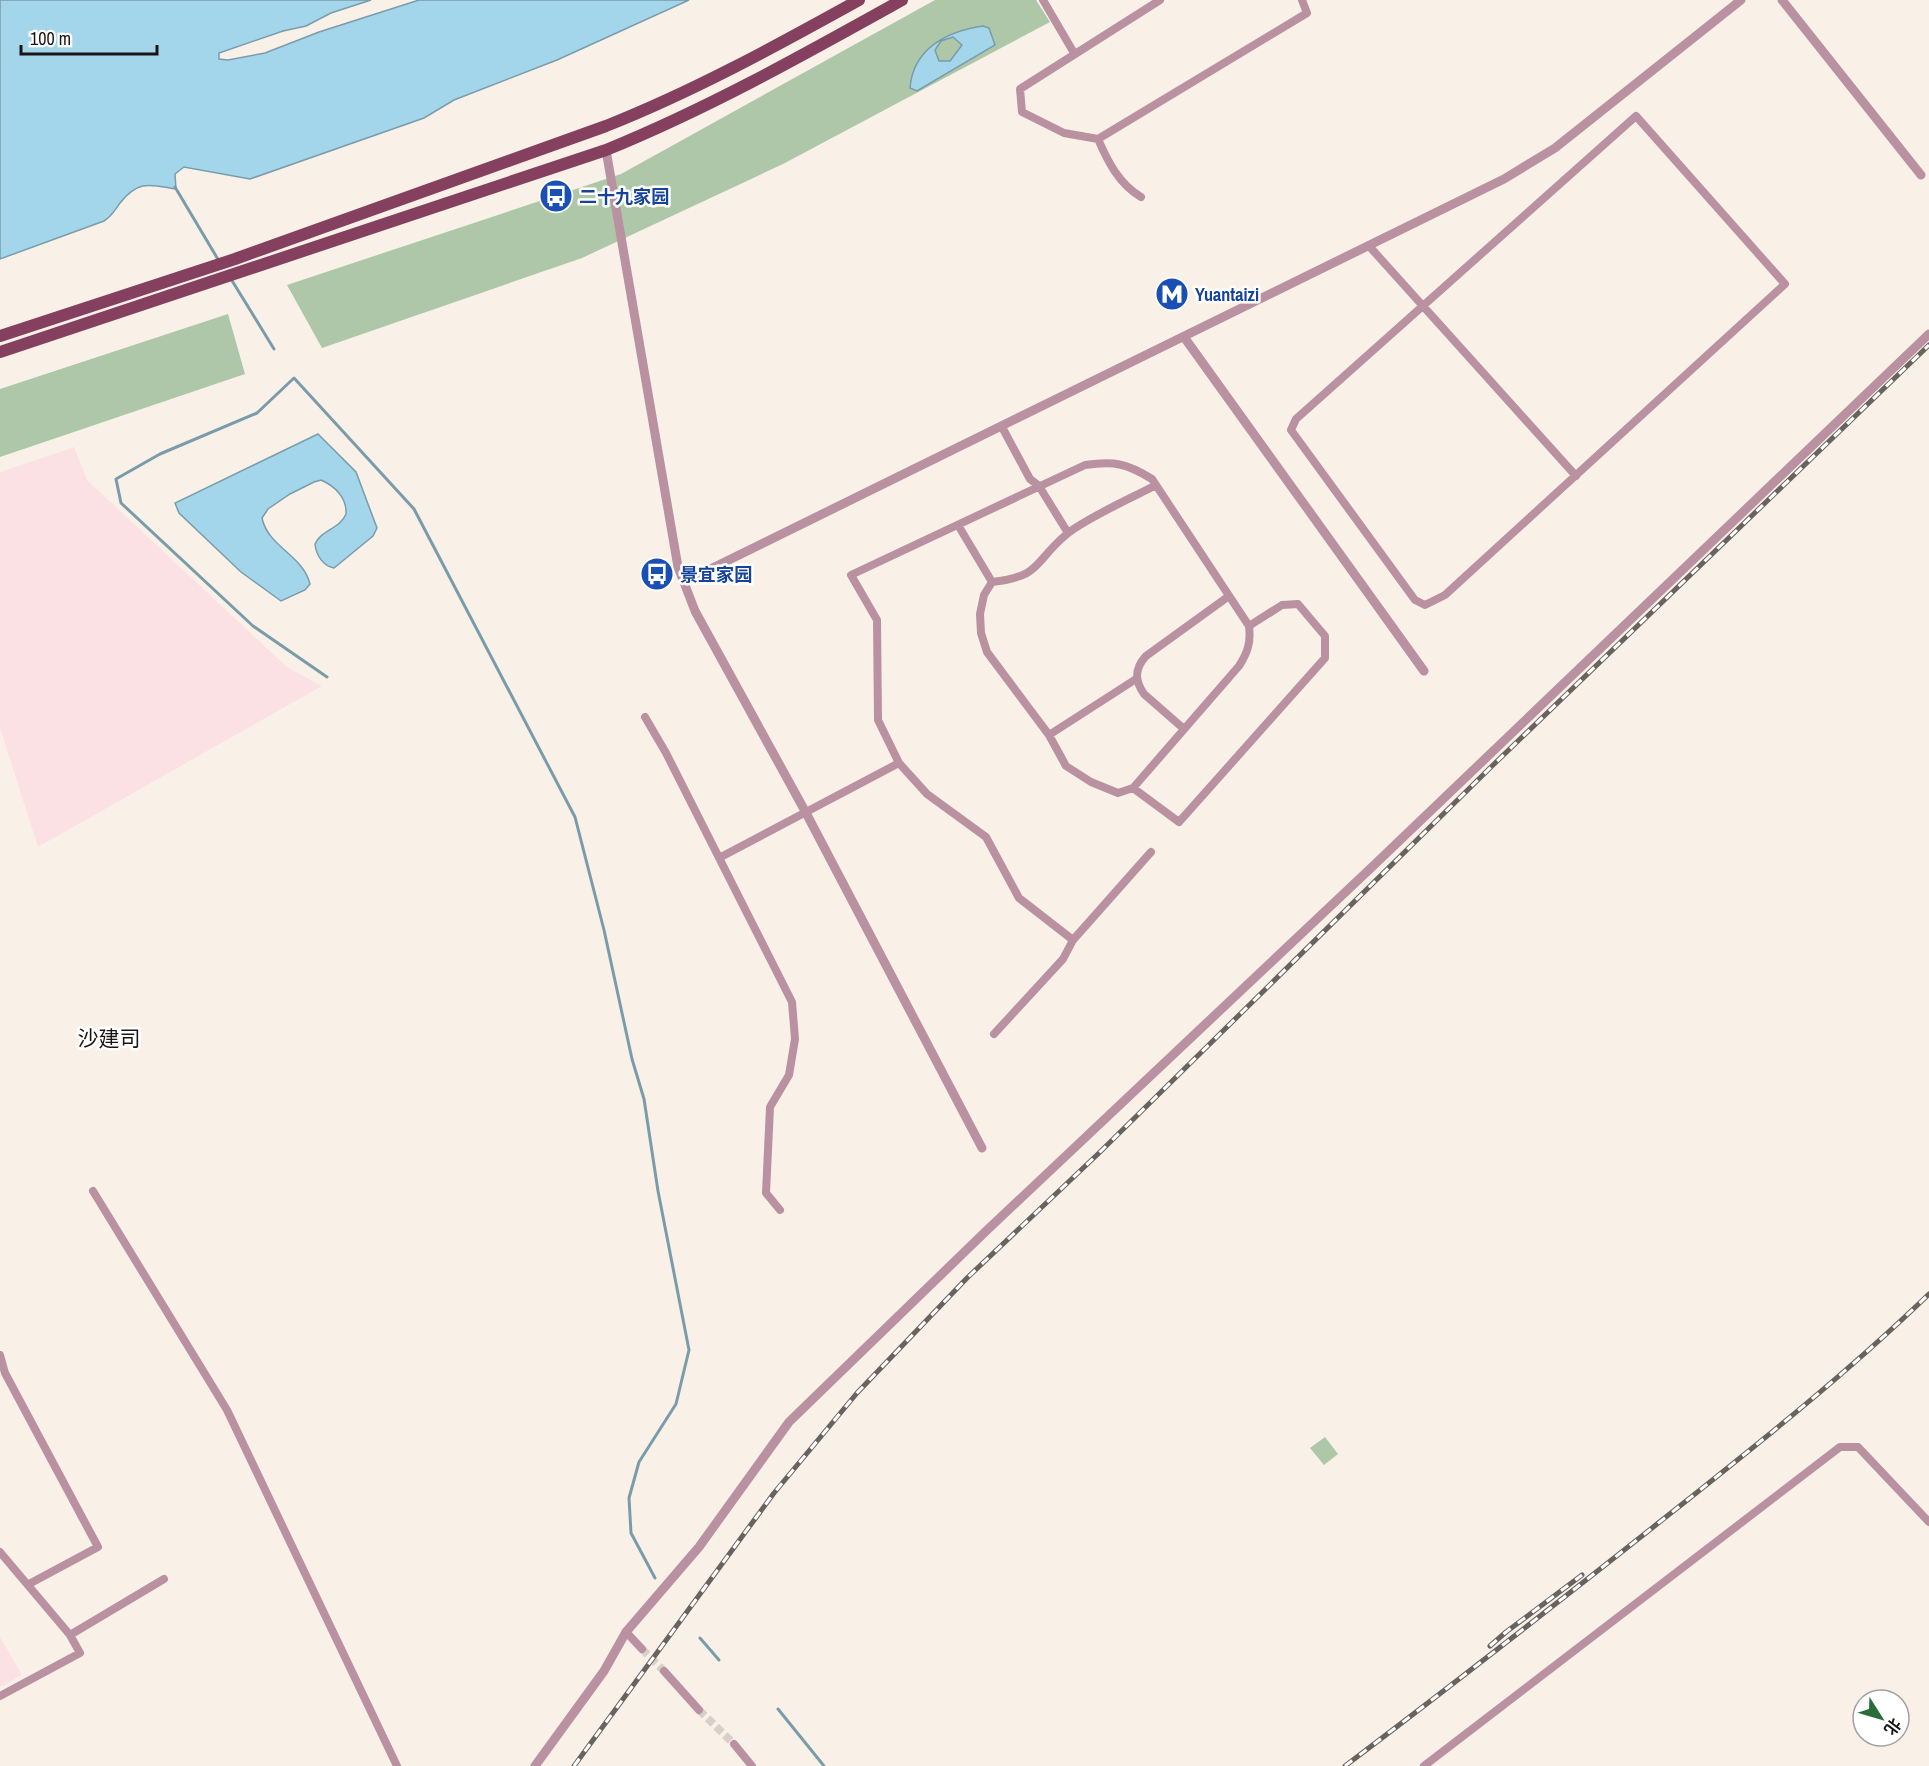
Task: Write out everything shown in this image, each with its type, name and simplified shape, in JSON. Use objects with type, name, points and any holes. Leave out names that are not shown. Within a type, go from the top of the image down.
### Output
[{"type":"main road","points":[[0,336],[231,261],[661,104],[744,64],[859,0]]},
{"type":"main road","points":[[0,352],[211,279],[606,150],[656,130],[759,80],[902,0]]},
{"type":"street","points":[[1043,0],[1074,53]]},
{"type":"street","points":[[1160,0],[1020,89],[1022,112],[1064,133],[1098,139],[1307,13],[1302,0]]},
{"type":"street","points":[[684,582],[1503,179],[1555,148],[1741,0]]},
{"type":"street","points":[[1782,0],[1921,175]]},
{"type":"street","points":[[1636,116],[1785,284],[1576,476],[1445,595],[1425,605],[1415,600],[1291,430],[1296,419],[1636,116]]},
{"type":"street","points":[[1098,139],[1109,163],[1129,190],[1141,197]]},
{"type":"street","points":[[606,150],[678,567],[695,611],[805,811],[982,1149]]},
{"type":"street","points":[[1369,246],[1576,476]]},
{"type":"street","points":[[535,1766],[604,1671],[626,1632],[699,1547],[789,1422],[984,1233],[1372,867],[1929,334]]},
{"type":"street","points":[[1185,337],[1424,671]]},
{"type":"street","points":[[1002,426],[1030,479],[1039,486],[1068,533]]},
{"type":"street","points":[[1073,940],[1019,898],[986,837],[927,794],[899,763],[878,720],[878,620],[851,575],[1085,465],[1113,461],[1138,470],[1156,485],[1249,626],[1250,640],[1247,654],[1184,729],[1133,788],[1118,793],[1091,782],[1066,766],[1049,735],[987,652],[981,633],[980,614],[984,595],[992,582],[1022,577],[1035,569],[1068,533],[1156,485]]},
{"type":"street","points":[[958,525],[992,582]]},
{"type":"street","points":[[1184,729],[1144,694],[1136,679],[1137,670],[1146,656],[1229,596]]},
{"type":"street","points":[[1133,788],[1179,822],[1325,658],[1327,651],[1325,636],[1298,604],[1282,605],[1249,626]]},
{"type":"street","points":[[1049,735],[1136,679]]},
{"type":"street","points":[[645,717],[792,1002],[795,1039],[789,1075],[770,1107],[766,1193],[780,1210]]},
{"type":"street","points":[[719,858],[899,763]]},
{"type":"street","points":[[994,1034],[1062,959],[1073,940],[1150,852]]},
{"type":"street","points":[[93,1191],[227,1410],[397,1766]]},
{"type":"street","points":[[0,1355],[5,1373],[98,1547],[29,1584]]},
{"type":"street","points":[[1424,1766],[1840,1447],[1858,1447],[1929,1522]]},
{"type":"street","points":[[0,1552],[70,1635],[80,1653],[0,1696]]},
{"type":"street","points":[[70,1635],[164,1579]]},
{"type":"street","points":[[626,1632],[642,1649]]},
{"type":"street","points":[[664,1671],[699,1710]]},
{"type":"street","points":[[734,1744],[752,1766]]},
{"type":"shaded area","points":[[74,447],[87,480],[287,667],[322,686],[38,847],[0,728],[0,472]]},
{"type":"shaded area","points":[[0,1637],[22,1675],[0,1687]]},
{"type":"green space","points":[[935,0],[1036,0],[1050,22],[783,164],[582,258],[322,348],[287,285],[621,174]]},
{"type":"green space","points":[[228,314],[245,374],[0,457],[0,389]]},
{"type":"green space","points":[[1325,1437],[1338,1454],[1324,1465],[1310,1448]]},
{"type":"water","points":[[0,0],[371,0],[331,13],[306,26],[283,31],[219,53],[219,59],[228,60],[265,53],[319,32],[419,0],[689,0],[557,60],[454,100],[424,118],[250,179],[184,167],[175,174],[176,189],[152,185],[139,187],[127,195],[104,221],[0,259]]},
{"type":"water","points":[[983,26],[989,28],[995,45],[917,91],[910,88],[918,62],[925,52],[945,37]],"holes":[[[953,37],[962,45],[950,61],[939,61],[935,50],[941,41]]]},
{"type":"water","points":[[318,434],[356,472],[377,528],[373,536],[334,568],[321,559],[315,544],[346,514],[342,498],[335,489],[321,480],[314,482],[268,509],[262,518],[265,528],[300,566],[310,584],[305,590],[281,601],[241,572],[179,513],[175,503]]},
{"type":"waterway","points":[[175,187],[219,261]]},
{"type":"waterway","points":[[231,279],[274,349]]},
{"type":"waterway","points":[[327,677],[253,626],[121,503],[116,479],[160,454],[257,413],[294,378],[414,509],[575,817],[604,930],[632,1059],[644,1099],[658,1191],[689,1350],[676,1404],[639,1462],[629,1498],[631,1533],[655,1578]]},
{"type":"waterway","points":[[700,1638],[719,1660]]},
{"type":"waterway","points":[[778,1709],[824,1766]]},
{"type":"tunnel","points":[[642,1649],[664,1671]]},
{"type":"tunnel","points":[[699,1710],[734,1744]]},
{"type":"railway","points":[[574,1766],[774,1493],[857,1393],[967,1278],[1099,1153],[1491,767],[1929,345]]},
{"type":"railway","points":[[1345,1766],[1755,1446],[1861,1357],[1929,1294]]},
{"type":"railway","points":[[1490,1646],[1582,1575]]},
{"type":"place","name":"二十九家园","points":[[556,196]]},
{"type":"place","name":"Yuantaizi","points":[[1172,294]]},
{"type":"place","name":"景宜家园","points":[[657,574]]},
{"type":"district","name":"沙建司","points":[[109,1038]]}]
